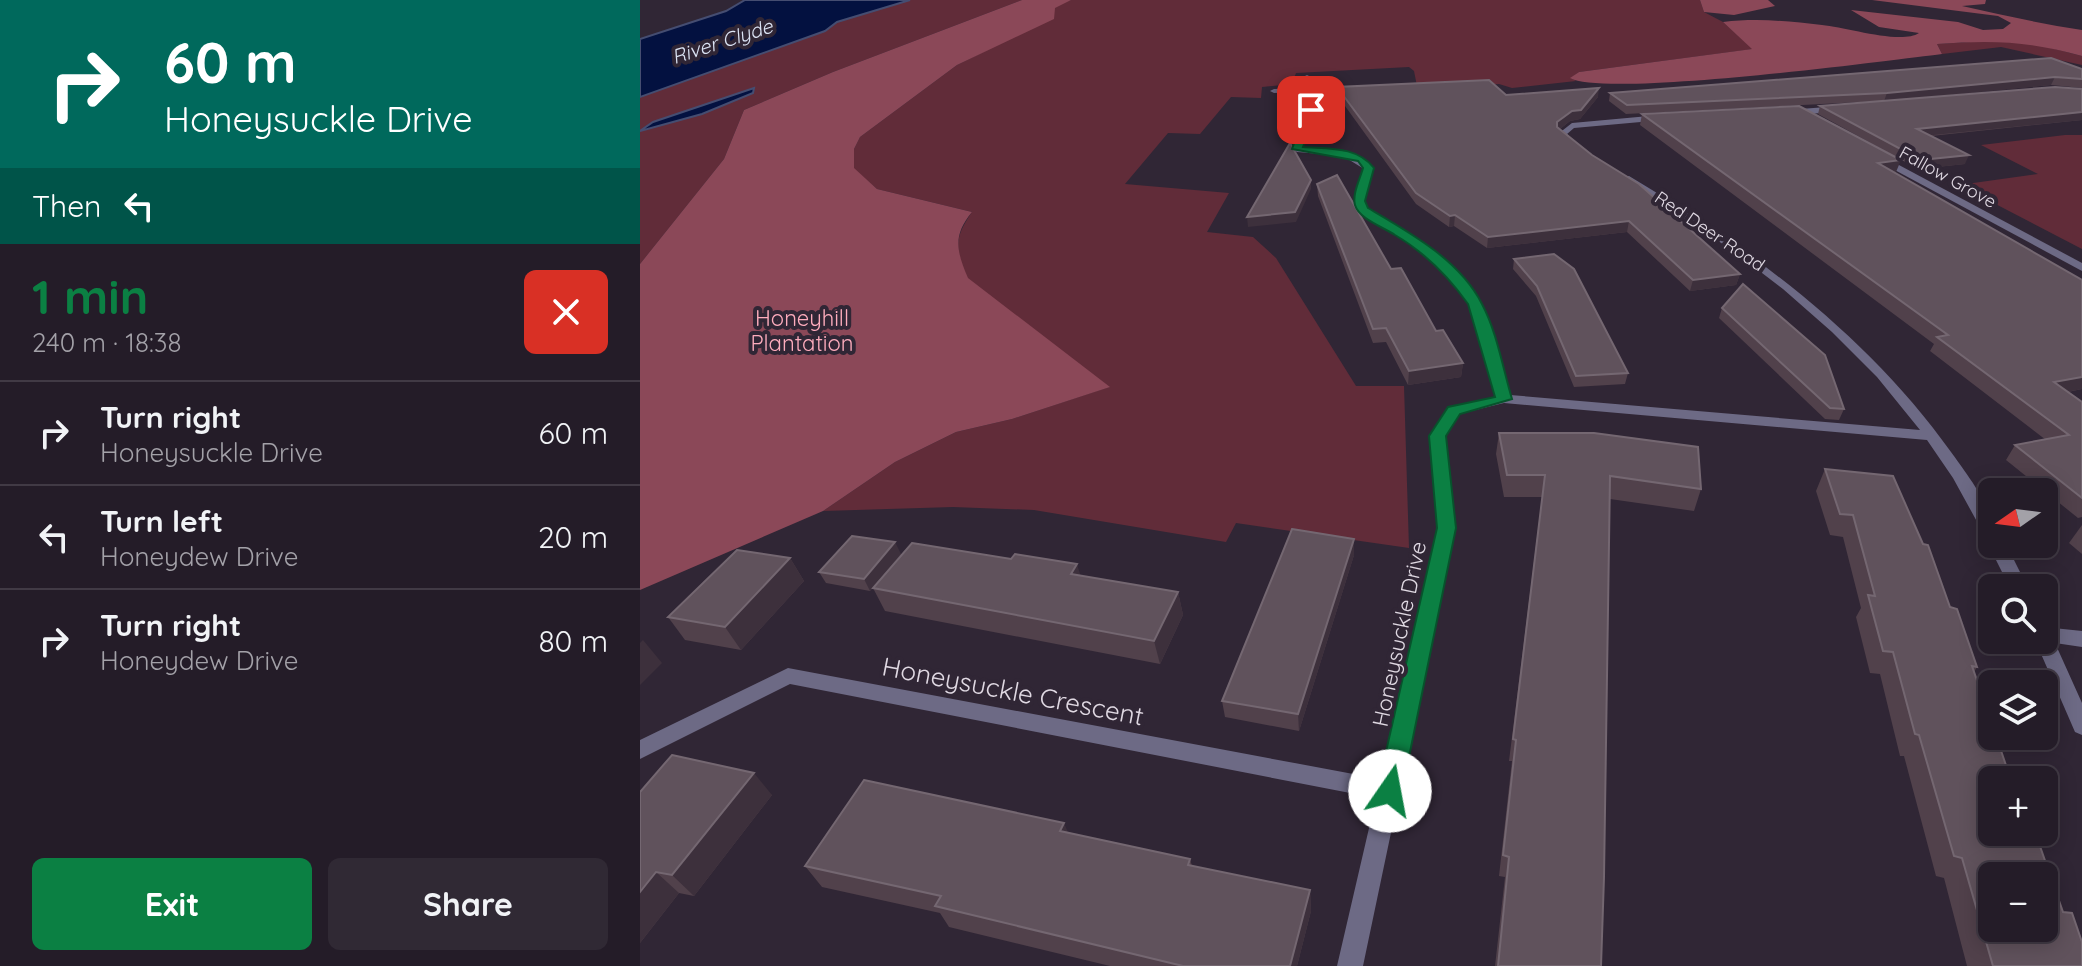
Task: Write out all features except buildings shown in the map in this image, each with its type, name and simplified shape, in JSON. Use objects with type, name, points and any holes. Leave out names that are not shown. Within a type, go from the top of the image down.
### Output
[{"type":"street","points":[[1307,77],[1311,110],[1297,149],[1342,153],[1361,159],[1369,168],[1359,201],[1363,210],[1412,240],[1461,284],[1475,304],[1504,399]]},
{"type":"street","points":[[1274,91],[1308,90]]},
{"type":"street","points":[[1770,113],[1856,108]]},
{"type":"street","points":[[1800,112],[1823,125]]},
{"type":"street","points":[[1584,154],[1562,134],[1572,126],[1678,117]]},
{"type":"street","name":"Fallow Grove","points":[[1869,152],[2082,268]]},
{"type":"street","name":"Red Deer Road","points":[[1609,168],[1720,235],[1787,284],[1862,353],[1918,413],[1968,486],[1978,506]]},
{"type":"street","name":"Honeysuckle Drive","points":[[1350,966],[1447,528],[1438,436],[1454,411],[1504,399],[1934,436]]},
{"type":"street","points":[[2058,638],[2082,639]]},
{"type":"street","points":[[2051,654],[2082,726]]},
{"type":"street","name":"Honeysuckle Crescent","points":[[640,750],[788,676],[1390,791]]},
{"type":"shaded area","points":[[910,0],[1022,0],[833,72],[744,110],[724,159],[640,264],[640,97],[825,31],[837,22]]},
{"type":"shaded area","points":[[1700,0],[1704,12],[1723,22],[1753,49],[1579,72],[1571,78],[1576,81],[1512,88],[1499,84],[1418,91],[1414,71],[1409,67],[1296,73],[1292,84],[1262,87],[1261,98],[1231,97],[1200,134],[1168,133],[1125,184],[1229,193],[1207,232],[1253,237],[1276,258],[1356,386],[1404,386],[1409,548],[1236,523],[1226,542],[1034,510],[953,507],[823,511],[895,462],[956,432],[1012,419],[1109,387],[967,278],[958,244],[972,212],[877,189],[854,169],[854,149],[860,137],[957,65],[1001,43],[1062,2]]},
{"type":"shaded area","points":[[2028,42],[2082,56],[2082,65],[2001,47],[1942,54],[1937,44]]},
{"type":"shaded area","points":[[2082,135],[2082,249],[1959,185],[2038,174],[1981,145]]},
{"type":"green space","name":"Honeyhill Plantation","points":[[1022,0],[1071,0],[1055,8],[1054,19],[957,65],[860,137],[854,149],[854,168],[877,189],[972,212],[962,228],[958,243],[968,278],[1110,387],[1012,419],[956,432],[895,462],[823,511],[640,590],[640,264],[724,159],[744,110],[833,72]]},
{"type":"green space","points":[[1700,0],[1768,0],[1775,6],[1734,15],[1704,12]]},
{"type":"green space","points":[[1872,0],[1986,0],[1985,4],[1962,6],[2082,30],[2082,56],[2027,45],[1957,43],[1937,44],[1942,54],[1748,76],[1635,84],[1594,83],[1570,78],[1579,72],[1752,49],[1723,22],[1798,22],[1900,37],[1919,33],[1879,27],[1851,10],[1958,22],[1983,30],[2003,29],[2011,23],[1998,16]]},
{"type":"water","name":"River Clyde","points":[[745,0],[910,0],[837,22],[825,31],[640,97],[640,39],[726,11]]},
{"type":"water","points":[[754,88],[753,93],[702,114],[640,131],[653,122]]},
{"type":"route","points":[[1311,110],[1297,149],[1342,153],[1361,159],[1369,168],[1359,201],[1363,210],[1412,240],[1454,274],[1475,304],[1504,399],[1454,411],[1438,436],[1447,528],[1390,791]]}]
